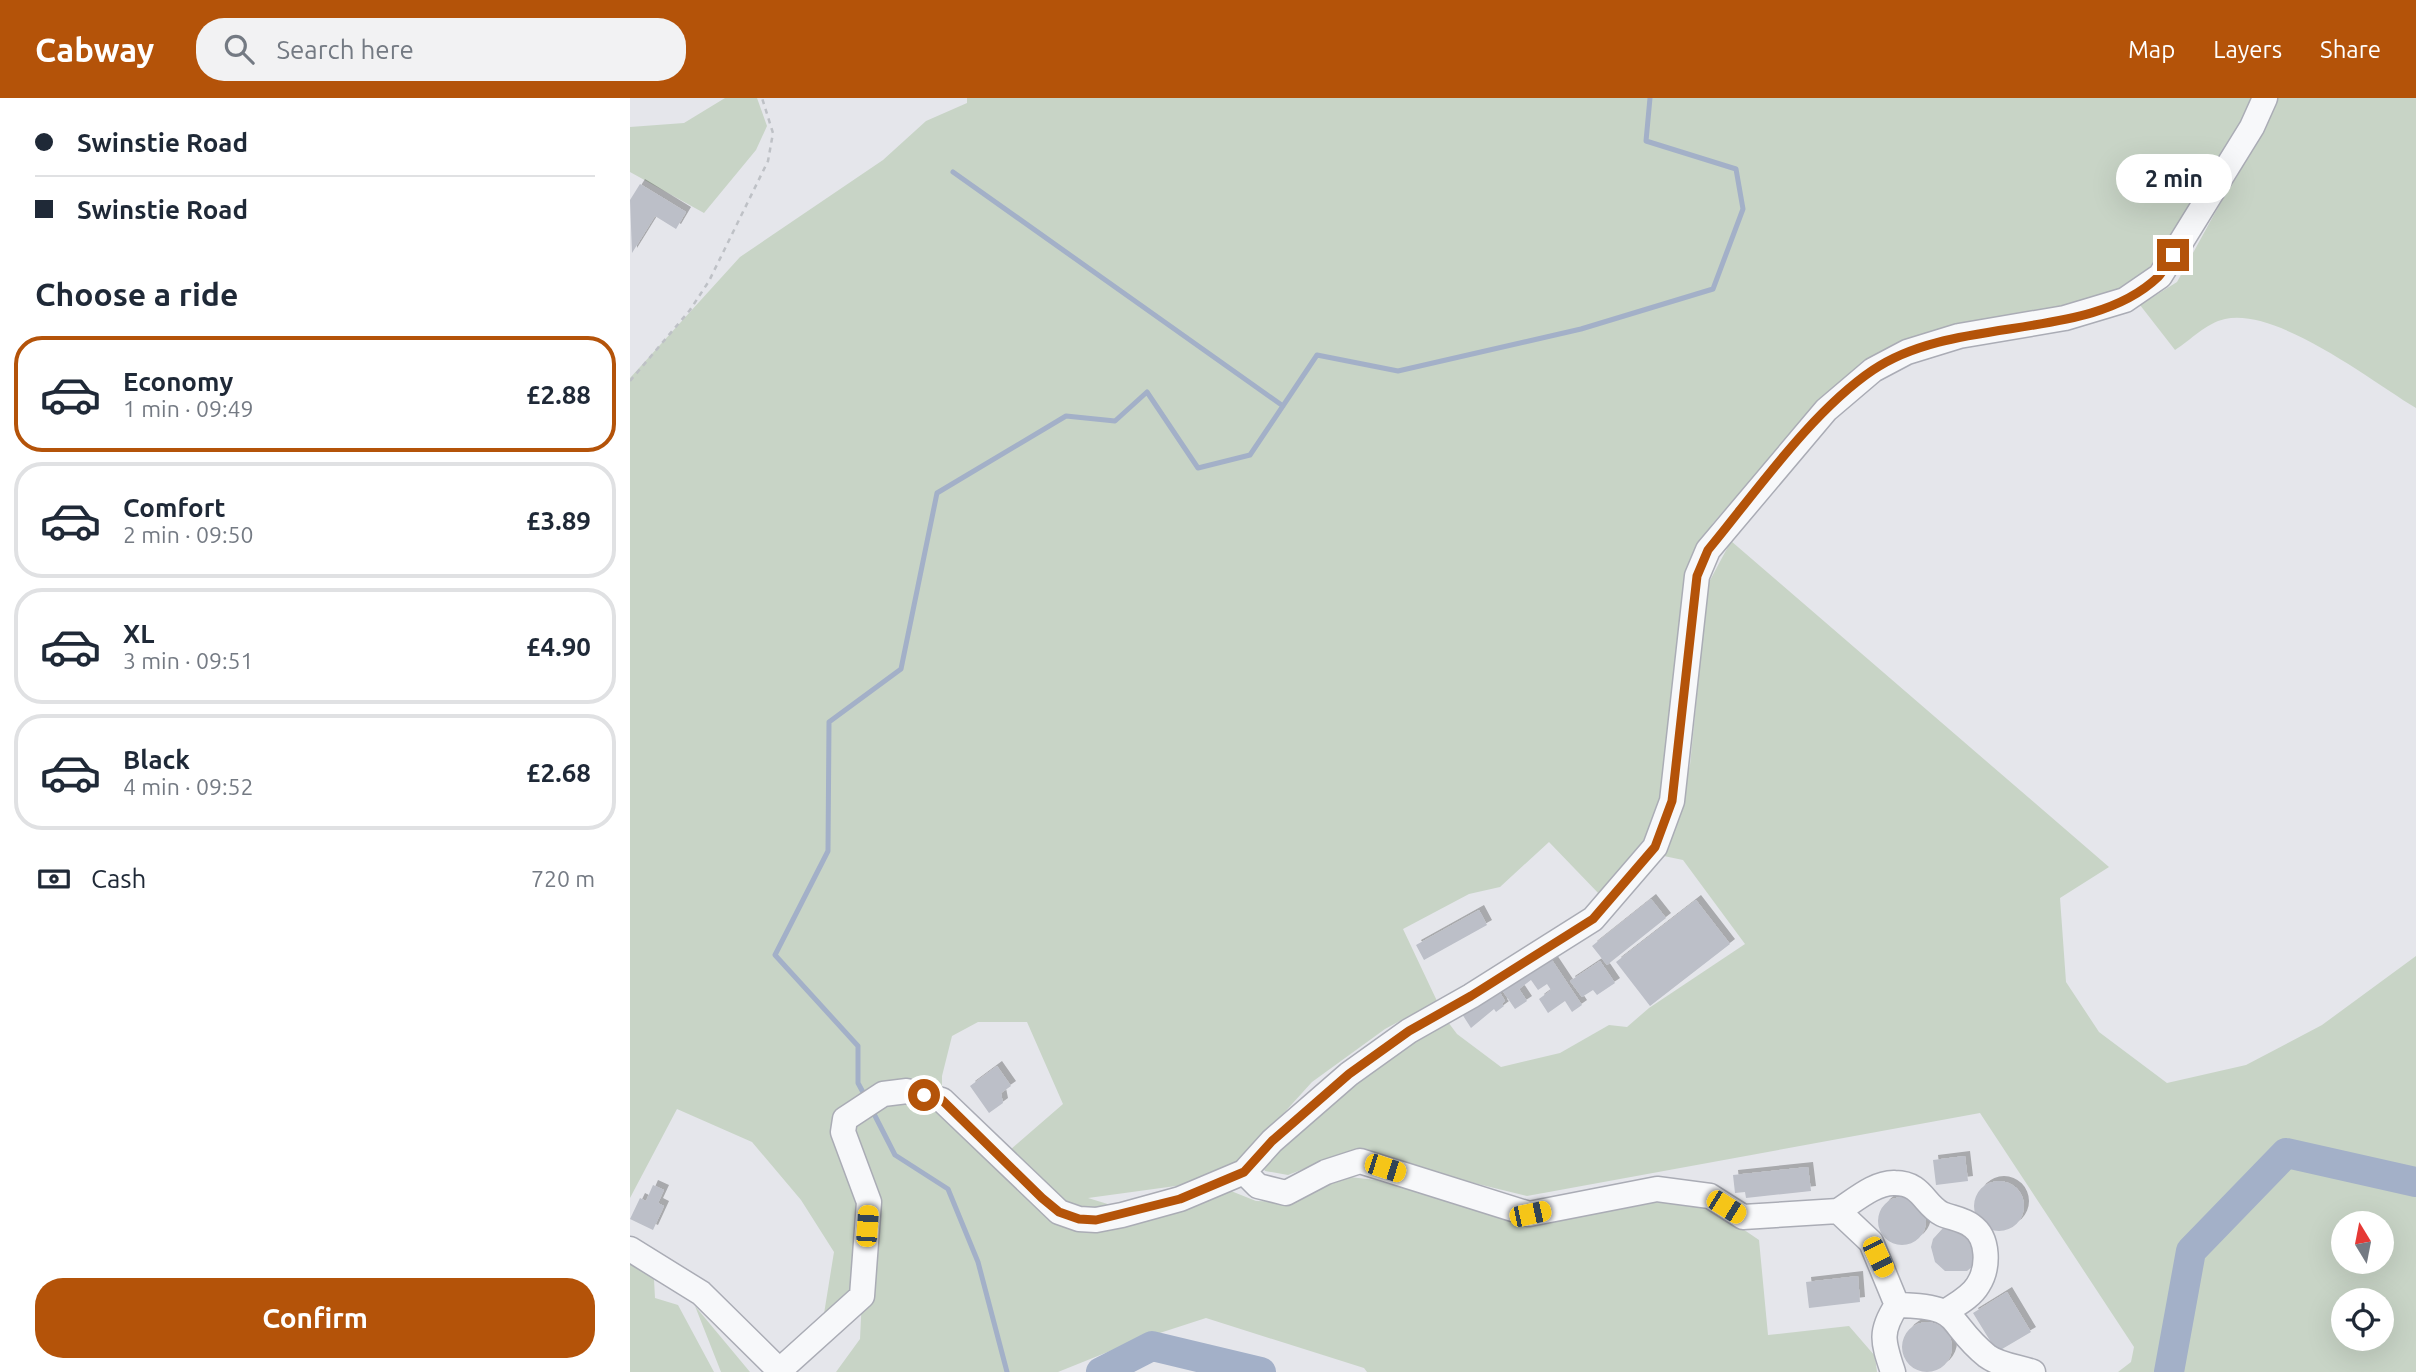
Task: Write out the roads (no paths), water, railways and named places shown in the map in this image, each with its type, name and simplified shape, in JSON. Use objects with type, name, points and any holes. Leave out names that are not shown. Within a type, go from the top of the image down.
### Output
[{"type":"street","points":[[630,1250],[701,1293],[780,1371],[862,1296],[869,1202],[843,1132],[845,1118],[868,1102],[907,1091],[942,1100],[1042,1198],[1059,1212],[1079,1219],[1109,1218],[1180,1199],[1244,1172],[1272,1141],[1349,1074],[1409,1031],[1471,996],[1593,919],[1655,847],[1672,801],[1697,576],[1708,550],[1826,410],[1873,370],[1907,352],[1959,336],[2077,315],[2125,300],[2160,276],[2252,127],[2265,98]]},
{"type":"street","points":[[1244,1172],[1258,1186],[1286,1193],[1326,1172],[1360,1161],[1530,1214],[1657,1189],[1710,1196],[1743,1217],[1838,1211],[1861,1196],[1893,1182],[1911,1185],[1940,1213],[1972,1226],[1982,1237],[1986,1252],[1978,1285],[1965,1299],[1945,1312]]},
{"type":"street","points":[[1838,1211],[1871,1242],[1898,1305]]},
{"type":"street","points":[[1898,1305],[1924,1305],[1945,1312],[1988,1357],[2033,1372]]},
{"type":"street","points":[[1893,1372],[1883,1343],[1886,1323],[1898,1305]]},
{"type":"waterway","points":[[865,1096],[858,1083],[858,1046],[775,955],[828,851],[829,722],[901,669],[937,493],[1066,416],[1115,421],[1147,392],[1198,468],[1250,455],[1317,355],[1398,371],[1581,329],[1713,289],[1743,209],[1736,169],[1646,141],[1650,98]]},
{"type":"waterway","points":[[953,172],[1283,406]]},
{"type":"waterway","points":[[871,1108],[895,1155],[948,1189],[978,1262],[1007,1372]]},
{"type":"waterway","points":[[2169,1372],[2191,1251],[2286,1153],[2416,1182]]},
{"type":"waterway","points":[[1101,1372],[1152,1346],[1261,1372]]}]
